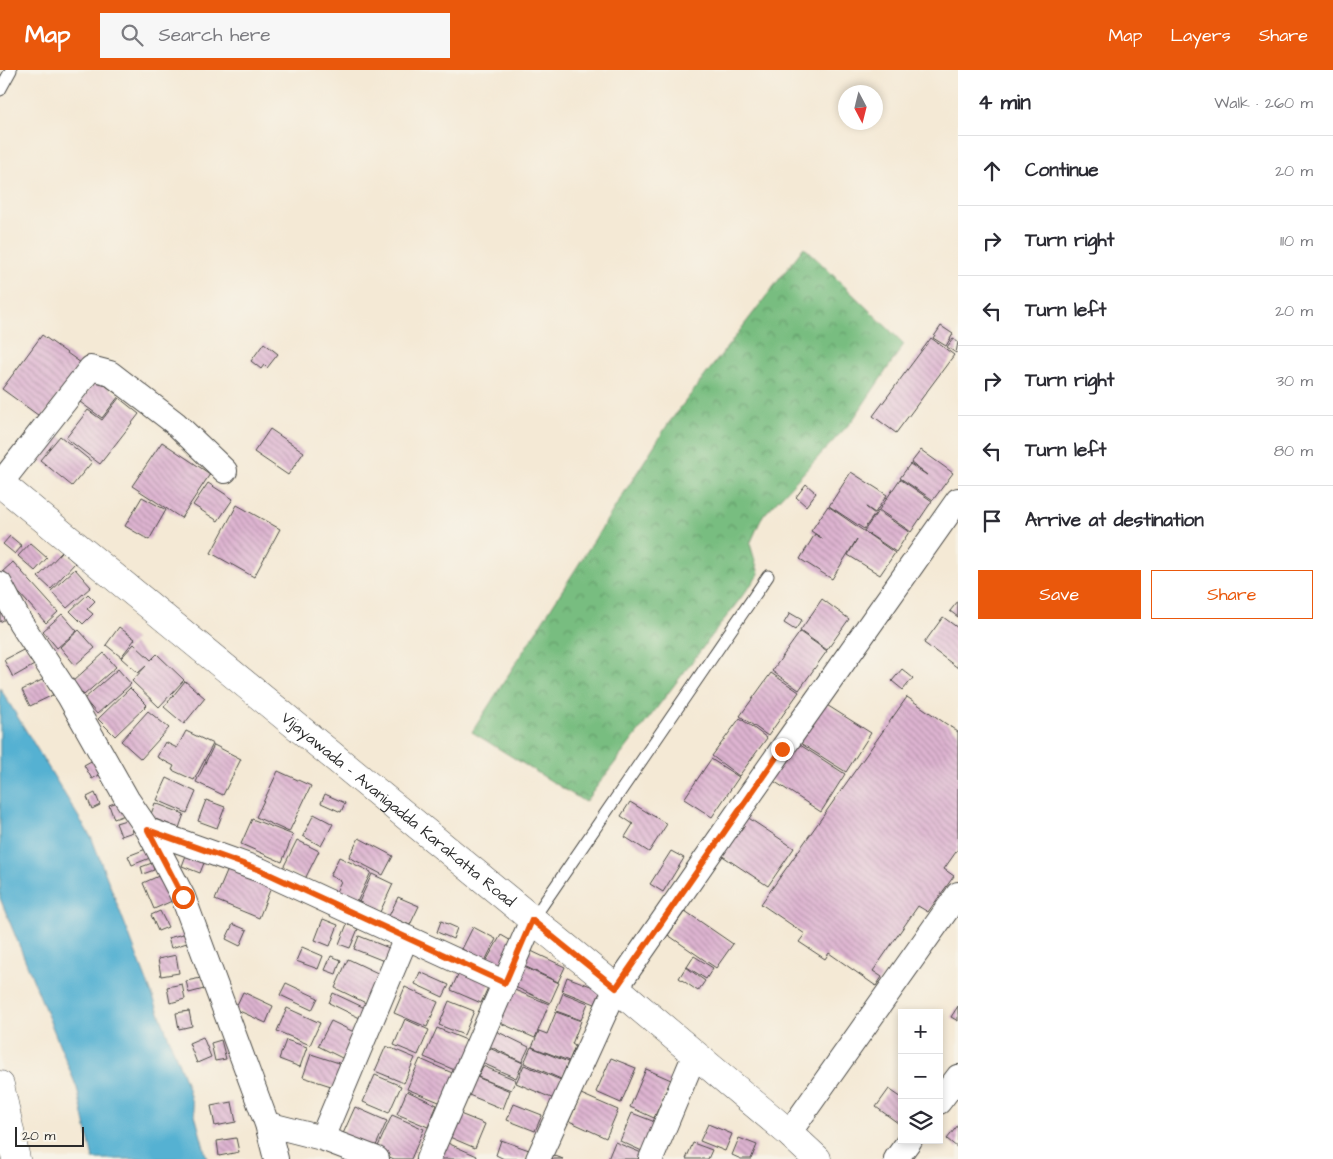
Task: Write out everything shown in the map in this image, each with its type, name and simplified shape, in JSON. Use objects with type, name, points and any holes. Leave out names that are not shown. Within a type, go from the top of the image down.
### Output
[{"type":"main road","name":"Vijayawada - Avanigadda Karakatta Road","points":[[0,483],[616,988],[789,1133],[817,1159]]},
{"type":"main road","points":[[0,1086],[16,1159]]},
{"type":"street","points":[[0,483],[91,368],[110,373],[175,423],[225,471]]},
{"type":"street","points":[[538,1159],[616,988],[776,756],[958,500]]},
{"type":"street","points":[[0,584],[20,622],[69,696],[127,799],[148,830],[183,897],[267,1124],[276,1159]]},
{"type":"street","points":[[148,830],[260,870],[505,983]]},
{"type":"street","points":[[789,1133],[958,894]]},
{"type":"street","points":[[428,1159],[532,920]]},
{"type":"street","points":[[322,1138],[406,938]]},
{"type":"street","points":[[651,1159],[695,1054]]},
{"type":"street","points":[[941,1099],[958,1078]]},
{"type":"street","points":[[267,1124],[322,1138],[377,1159]]},
{"type":"street","points":[[896,1159],[907,1144]]},
{"type":"lane","points":[[0,90],[11,70]]},
{"type":"lane","points":[[532,920],[768,576]]},
{"type":"green space","points":[[804,247],[904,344],[852,421],[762,517],[750,544],[759,574],[585,802],[472,732],[668,424]]},
{"type":"water","points":[[0,688],[92,839],[187,1085],[207,1159],[93,1159],[77,1088],[0,898]]},
{"type":"building","points":[[941,326],[953,334],[946,346],[933,338]]},
{"type":"building","points":[[42,335],[81,363],[42,418],[2,389]]},
{"type":"building","points":[[931,338],[954,355],[896,433],[873,416]]},
{"type":"building","points":[[953,339],[958,342],[956,353],[947,347]]},
{"type":"building","points":[[264,343],[278,354],[267,368],[264,365],[261,369],[251,361]]},
{"type":"building","points":[[97,379],[119,396],[102,418],[80,402]]},
{"type":"building","points":[[119,398],[139,414],[100,464],[66,438],[88,410],[102,420]]},
{"type":"building","points":[[270,429],[304,452],[288,475],[254,452]]},
{"type":"building","points":[[60,436],[92,462],[72,486],[40,460]]},
{"type":"building","points":[[162,442],[210,474],[181,518],[132,486]]},
{"type":"building","points":[[921,450],[953,473],[933,500],[900,478],[910,464],[927,475],[911,463]]},
{"type":"building","points":[[851,472],[887,495],[875,513],[866,507],[875,514],[864,529],[829,506]]},
{"type":"building","points":[[900,479],[932,501],[911,532],[879,510]]},
{"type":"building","points":[[208,483],[233,499],[218,521],[193,505]]},
{"type":"building","points":[[806,484],[816,493],[806,506],[796,497]]},
{"type":"building","points":[[142,497],[166,510],[149,540],[125,526]]},
{"type":"building","points":[[237,505],[280,529],[254,577],[211,553]]},
{"type":"building","points":[[828,506],[895,553],[880,575],[848,555],[857,539],[832,579],[800,559],[815,534],[823,539],[811,531]]},
{"type":"building","points":[[878,511],[909,532],[896,552],[864,531]]},
{"type":"building","points":[[10,536],[22,546],[15,554],[3,544]]},
{"type":"building","points":[[30,543],[47,558],[35,571],[18,556]]},
{"type":"building","points":[[62,552],[75,563],[51,589],[38,577]]},
{"type":"building","points":[[13,562],[58,612],[46,623],[1,573]]},
{"type":"building","points":[[75,569],[91,587],[67,608],[51,591]]},
{"type":"building","points":[[88,594],[95,601],[87,609],[93,614],[83,624],[70,611]]},
{"type":"building","points":[[822,599],[849,619],[827,650],[800,631]]},
{"type":"building","points":[[958,601],[958,617],[950,611]]},
{"type":"building","points":[[0,603],[9,617],[0,622]]},
{"type":"building","points":[[790,613],[802,620],[795,630],[784,623]]},
{"type":"building","points":[[62,614],[77,631],[57,648],[43,631]]},
{"type":"building","points":[[943,617],[958,628],[958,668],[924,643]]},
{"type":"building","points":[[119,627],[135,639],[121,657],[106,645]]},
{"type":"building","points":[[79,630],[95,648],[75,665],[60,647]]},
{"type":"building","points":[[800,632],[827,651],[799,690],[772,671]]},
{"type":"building","points":[[134,644],[151,660],[157,654],[184,680],[159,707],[132,681],[146,666],[138,673],[121,658]]},
{"type":"building","points":[[27,648],[36,664],[13,677],[4,660]]},
{"type":"building","points":[[104,653],[116,667],[84,695],[72,682]]},
{"type":"building","points":[[118,669],[131,684],[97,714],[84,699]]},
{"type":"building","points":[[902,669],[913,678],[903,690],[892,681]]},
{"type":"building","points":[[771,673],[799,692],[768,736],[740,716]]},
{"type":"building","points":[[44,679],[53,695],[30,706],[22,690]]},
{"type":"building","points":[[185,681],[205,698],[184,724],[164,707]]},
{"type":"building","points":[[130,688],[147,705],[115,736],[98,719]]},
{"type":"building","points":[[907,697],[958,732],[958,849],[944,869],[954,876],[928,912],[918,906],[873,971],[882,977],[876,986],[829,953],[825,959],[799,942],[805,934],[761,904]]},
{"type":"building","points":[[822,702],[871,733],[846,772],[797,741]]},
{"type":"building","points":[[148,711],[169,728],[141,759],[121,741]]},
{"type":"building","points":[[740,718],[767,738],[739,776],[712,756]]},
{"type":"building","points":[[186,731],[213,744],[194,780],[172,770],[174,766],[157,757],[165,742],[177,748]]},
{"type":"building","points":[[794,741],[845,774],[821,812],[769,778]]},
{"type":"building","points":[[214,745],[241,759],[223,795],[196,782]]},
{"type":"building","points":[[711,759],[739,777],[712,817],[684,799]]},
{"type":"building","points":[[93,760],[101,774],[92,779],[84,765]]},
{"type":"building","points":[[278,771],[311,786],[289,832],[256,817]]},
{"type":"building","points":[[167,778],[196,792],[187,813],[157,800]]},
{"type":"building","points":[[95,793],[100,805],[92,809],[87,797]]},
{"type":"building","points":[[325,794],[345,803],[341,812],[321,803]]},
{"type":"building","points":[[206,800],[225,807],[217,828],[198,821]]},
{"type":"building","points":[[120,801],[125,815],[114,819],[109,805]]},
{"type":"building","points":[[630,802],[667,824],[649,852],[625,837],[633,824],[621,816]]},
{"type":"building","points":[[155,803],[184,814],[179,828],[150,817]]},
{"type":"building","points":[[314,814],[333,824],[321,846],[303,836]]},
{"type":"building","points":[[744,815],[794,848],[768,886],[718,853]]},
{"type":"building","points":[[129,819],[133,832],[121,836],[116,823]]},
{"type":"building","points":[[252,819],[293,835],[282,862],[241,844]]},
{"type":"building","points":[[359,838],[393,856],[383,875],[349,857]]},
{"type":"building","points":[[297,840],[319,851],[305,879],[283,868]]},
{"type":"building","points":[[146,849],[150,858],[132,865],[128,856]]},
{"type":"building","points":[[188,850],[206,858],[200,873],[182,866]]},
{"type":"building","points":[[671,851],[684,858],[663,892],[650,884]]},
{"type":"building","points":[[339,857],[371,872],[357,902],[336,892],[341,881],[330,876]]},
{"type":"building","points":[[152,863],[154,870],[143,874],[141,867]]},
{"type":"building","points":[[229,867],[272,885],[259,918],[215,900]]},
{"type":"building","points":[[372,874],[393,884],[380,912],[359,902]]},
{"type":"building","points":[[161,875],[172,901],[154,909],[143,883]]},
{"type":"building","points":[[398,897],[419,906],[410,925],[389,916]]},
{"type":"building","points":[[160,911],[168,927],[158,931],[151,915]]},
{"type":"building","points":[[685,911],[733,944],[716,968],[668,935]]},
{"type":"building","points":[[323,919],[338,925],[330,946],[315,940]]},
{"type":"building","points":[[441,921],[457,928],[453,939],[437,932]]},
{"type":"building","points":[[233,924],[247,930],[240,946],[226,939]]},
{"type":"building","points":[[347,924],[358,929],[350,948],[339,944]]},
{"type":"building","points":[[473,927],[496,939],[485,961],[462,949]]},
{"type":"building","points":[[187,933],[190,942],[171,948],[168,938]]},
{"type":"building","points":[[501,935],[513,942],[497,970],[485,963]]},
{"type":"building","points":[[359,936],[394,950],[389,963],[354,949]]},
{"type":"building","points":[[302,947],[323,956],[318,969],[296,961]]},
{"type":"building","points":[[529,950],[565,967],[558,982],[522,965]]},
{"type":"building","points":[[176,955],[179,973],[161,976],[158,959]]},
{"type":"building","points":[[331,956],[341,960],[336,974],[325,970]]},
{"type":"building","points":[[694,956],[713,968],[706,979],[687,967]]},
{"type":"building","points":[[348,959],[386,977],[372,1006],[335,988]]},
{"type":"building","points":[[522,966],[559,983],[550,1003],[513,986]]},
{"type":"building","points":[[686,967],[705,981],[698,991],[679,978]]},
{"type":"building","points":[[460,970],[490,983],[481,1003],[451,990]]},
{"type":"building","points":[[420,972],[449,985],[443,997],[415,984]]},
{"type":"building","points":[[567,977],[601,990],[595,1004],[562,991]]},
{"type":"building","points":[[201,978],[204,989],[189,993],[186,981]]},
{"type":"building","points":[[286,983],[318,998],[312,1010],[280,995]]},
{"type":"building","points":[[182,984],[185,999],[170,1003],[167,987]]},
{"type":"building","points":[[405,987],[438,1002],[427,1027],[394,1013]]},
{"type":"building","points":[[512,989],[549,1004],[535,1038],[498,1022]]},
{"type":"building","points":[[243,992],[273,1006],[266,1023],[235,1009]]},
{"type":"building","points":[[333,993],[367,1009],[362,1019],[329,1003]]},
{"type":"building","points":[[563,993],[588,1003],[581,1020],[556,1011]]},
{"type":"building","points":[[449,1001],[474,1011],[464,1035],[439,1025]]},
{"type":"building","points":[[958,1006],[958,1021],[951,1017]]},
{"type":"building","points":[[287,1008],[320,1023],[310,1045],[277,1031]]},
{"type":"building","points":[[189,1011],[192,1026],[179,1029],[176,1013]]},
{"type":"building","points":[[556,1012],[581,1021],[572,1044],[575,1046],[569,1061],[532,1047],[539,1031],[547,1034]]},
{"type":"building","points":[[405,1019],[429,1030],[418,1055],[394,1045]]},
{"type":"building","points":[[331,1021],[356,1033],[344,1059],[318,1046]]},
{"type":"building","points":[[437,1028],[476,1044],[464,1074],[424,1057]]},
{"type":"building","points":[[494,1030],[529,1047],[522,1062],[487,1045]]},
{"type":"building","points":[[203,1037],[211,1057],[197,1063],[189,1043]]},
{"type":"building","points":[[221,1040],[226,1059],[215,1061],[211,1043]]},
{"type":"building","points":[[286,1040],[307,1047],[300,1067],[279,1059]]},
{"type":"building","points":[[386,1046],[415,1058],[404,1083],[375,1071]]},
{"type":"building","points":[[487,1047],[523,1063],[516,1078],[480,1062]]},
{"type":"building","points":[[531,1047],[568,1062],[561,1079],[524,1063]]},
{"type":"building","points":[[311,1054],[342,1064],[334,1087],[303,1077]]},
{"type":"building","points":[[611,1058],[636,1068],[621,1103],[596,1092]]},
{"type":"building","points":[[420,1059],[457,1075],[444,1104],[407,1089]]},
{"type":"building","points":[[524,1065],[561,1080],[554,1099],[516,1083]]},
{"type":"building","points":[[483,1066],[516,1080],[511,1090],[478,1077]]},
{"type":"building","points":[[646,1069],[671,1080],[654,1118],[630,1107]]},
{"type":"building","points":[[375,1075],[401,1086],[389,1113],[363,1102]]},
{"type":"building","points":[[472,1075],[510,1091],[503,1109],[464,1093]]},
{"type":"building","points":[[889,1089],[898,1095],[898,1123],[876,1107]]},
{"type":"building","points":[[407,1091],[437,1105],[428,1127],[397,1114]]},
{"type":"building","points":[[581,1094],[618,1110],[606,1138],[569,1121]]},
{"type":"building","points":[[232,1102],[236,1122],[215,1126],[211,1106]]},
{"type":"building","points":[[514,1104],[542,1115],[535,1131],[507,1120]]},
{"type":"building","points":[[355,1107],[387,1121],[374,1150],[342,1136]]},
{"type":"building","points":[[455,1112],[485,1124],[475,1148],[445,1135]]},
{"type":"building","points":[[632,1113],[655,1122],[642,1151],[620,1141]]},
{"type":"building","points":[[392,1115],[424,1129],[411,1159],[394,1159],[376,1151]]},
{"type":"building","points":[[708,1124],[732,1134],[725,1151],[700,1141]]},
{"type":"building","points":[[958,1125],[958,1148],[947,1139]]},
{"type":"building","points":[[236,1138],[239,1152],[219,1156],[217,1141]]},
{"type":"building","points":[[739,1138],[757,1145],[751,1159],[741,1159],[732,1155]]},
{"type":"building","points":[[501,1140],[529,1150],[525,1159],[504,1159],[496,1155]]},
{"type":"building","points":[[443,1141],[477,1156],[476,1159],[436,1159]]},
{"type":"building","points":[[615,1142],[644,1154],[642,1159],[608,1159]]},
{"type":"building","points":[[693,1143],[712,1150],[708,1159],[686,1159]]},
{"type":"building","points":[[553,1155],[563,1159],[552,1159]]},
{"type":"route","points":[[183,897],[148,830],[167,835],[260,870],[505,983],[532,920],[616,988],[782,749]]}]
